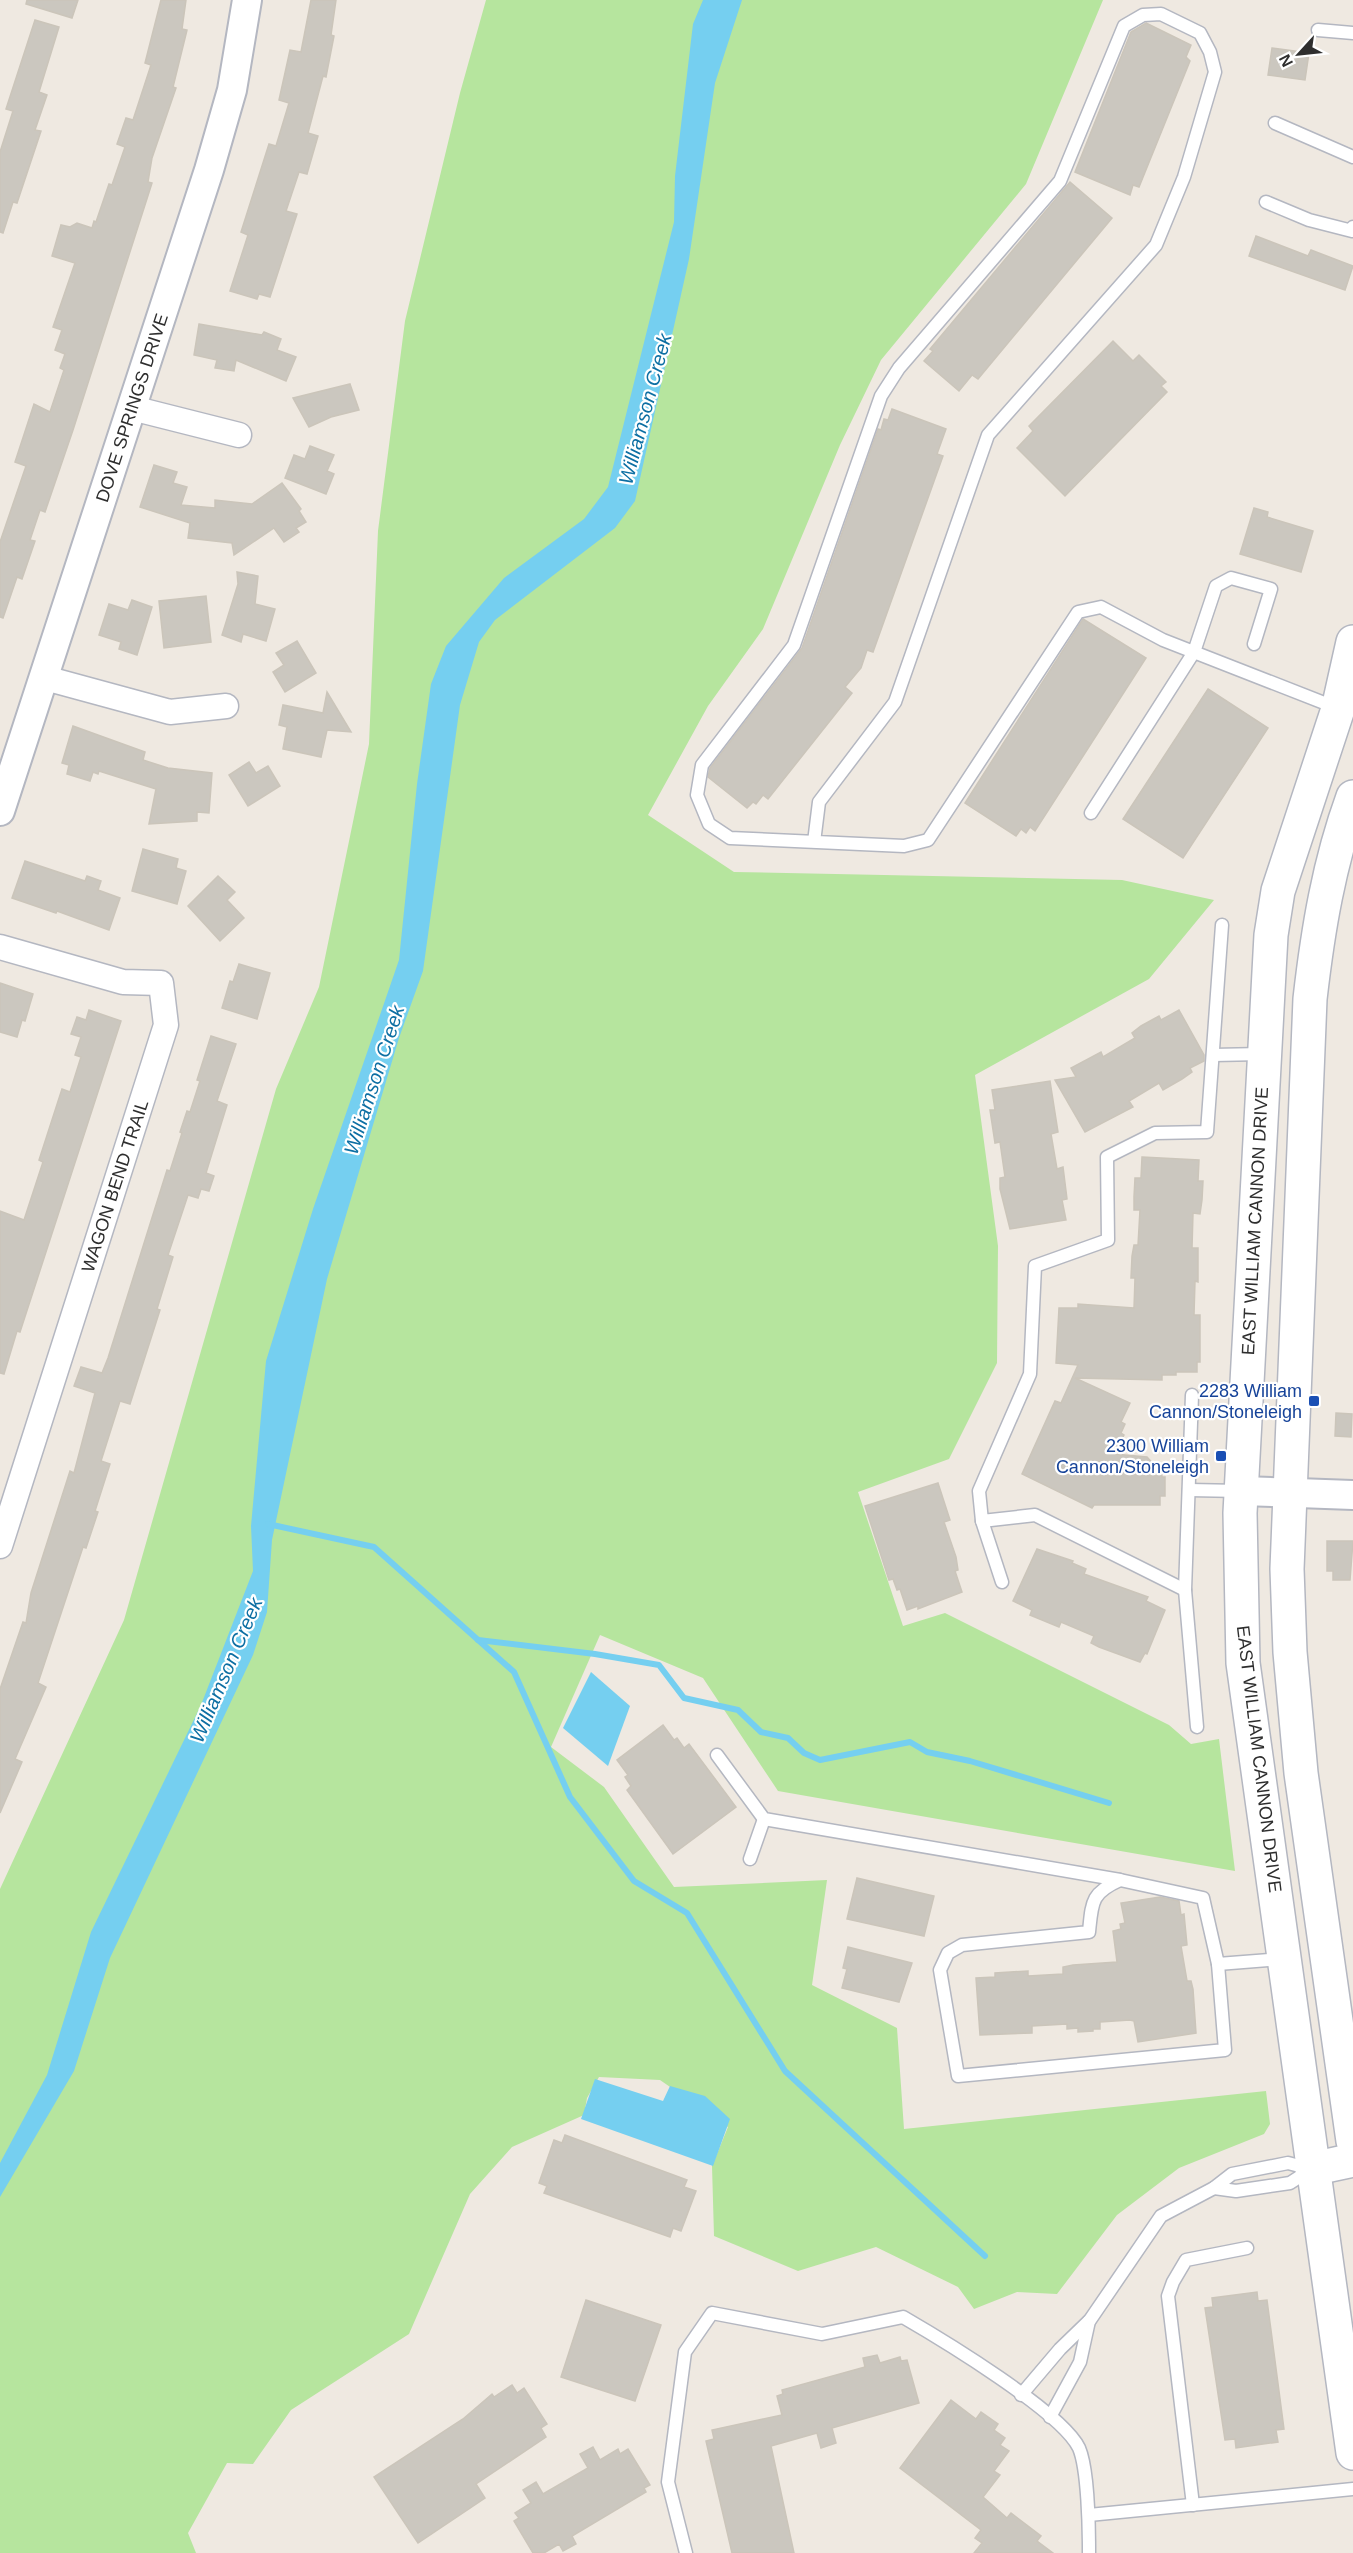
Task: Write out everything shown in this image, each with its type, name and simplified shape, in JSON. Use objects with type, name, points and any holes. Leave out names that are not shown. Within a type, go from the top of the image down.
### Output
[{"type":"main road","name":"EAST WILLIAM CANNON DRIVE","points":[[1353,642],[1345,711],[1278,891],[1271,935],[1263,1054],[1239,1569],[1243,1663],[1353,2452]]},
{"type":"main road","points":[[1353,797],[1327,880],[1310,999],[1287,1569],[1300,1762],[1353,2142]]},
{"type":"main road","points":[[1312,2169],[1353,2160]]},
{"type":"street","name":"DOVE SPRINGS DRIVE","points":[[0,811],[132,408],[232,90],[247,0]]},
{"type":"street","points":[[132,408],[239,435]]},
{"type":"street","points":[[45,678],[170,712],[226,706]]},
{"type":"street","name":"WAGON BEND TRAIL","points":[[0,947],[123,982],[161,983],[166,1025],[0,1546]]},
{"type":"street","points":[[1242,1491],[1353,1495]]},
{"type":"lane","points":[[814,842],[819,802],[895,702],[987,435],[1155,245],[1184,177],[1215,72],[1210,52],[1200,33],[1161,14],[1143,15],[1124,26],[1060,182],[899,368],[881,396],[794,645],[702,765],[697,795],[709,824],[730,838],[814,842],[904,846],[928,840],[1078,612],[1101,607],[1163,640],[1345,711]]},
{"type":"lane","points":[[1318,30],[1353,33]]},
{"type":"lane","points":[[1275,123],[1353,157]]},
{"type":"lane","points":[[1266,202],[1330,226],[1352,231],[1353,227]]},
{"type":"lane","points":[[1091,813],[1194,652],[1216,586],[1231,578],[1270,589],[1254,644]]},
{"type":"lane","points":[[1002,1582],[982,1521],[979,1491],[1029,1374],[1035,1266],[1108,1240],[1107,1156],[1155,1133],[1207,1132],[1222,925]]},
{"type":"lane","points":[[1213,1055],[1263,1054]]},
{"type":"lane","points":[[1192,1395],[1185,1590],[1197,1727]]},
{"type":"lane","points":[[1189,1490],[1242,1491]]},
{"type":"lane","points":[[982,1521],[1035,1515],[1185,1590]]},
{"type":"lane","points":[[717,1755],[764,1819],[1120,1880],[1203,1898],[1218,1964],[1226,2050],[958,2076],[940,1970],[948,1953],[962,1945],[1089,1932],[1092,1899],[1105,1887],[1120,1880]]},
{"type":"lane","points":[[750,1859],[764,1819]]},
{"type":"lane","points":[[1218,1964],[1284,1959]]},
{"type":"lane","points":[[1021,2395],[1060,2349],[1090,2320],[1161,2216],[1214,2188],[1232,2174],[1288,2163],[1312,2169]]},
{"type":"lane","points":[[1214,2188],[1236,2192],[1290,2183],[1312,2169]]},
{"type":"lane","points":[[1193,2505],[1168,2296],[1186,2260],[1247,2248]]},
{"type":"lane","points":[[686,2553],[668,2482],[686,2352],[712,2313],[822,2334],[903,2318],[949,2343],[1050,2417],[1074,2439],[1080,2451],[1089,2515],[1089,2553]]},
{"type":"lane","points":[[1050,2417],[1080,2362],[1090,2320]]},
{"type":"lane","points":[[1089,2515],[1353,2489]]},
{"type":"green space","points":[[486,0],[1103,0],[1026,184],[881,360],[840,445],[763,629],[708,706],[648,815],[734,872],[1122,880],[1214,900],[1149,979],[975,1075],[998,1246],[997,1363],[949,1459],[858,1492],[903,1626],[945,1613],[1169,1725],[1191,1744],[1219,1739],[1235,1871],[778,1791],[703,1678],[600,1635],[551,1747],[604,1787],[674,1887],[827,1880],[812,1985],[897,2028],[904,2129],[1266,2091],[1270,2124],[1264,2134],[1179,2168],[1117,2215],[1057,2294],[1017,2292],[974,2309],[958,2287],[876,2247],[798,2271],[714,2236],[712,2166],[728,2127],[660,2080],[599,2077],[587,2098],[584,2115],[512,2147],[470,2194],[409,2334],[291,2410],[253,2464],[227,2463],[188,2533],[196,2553],[0,2553],[0,1889],[124,1620],[276,1089],[319,987],[369,744],[378,531],[405,321],[460,93]]},
{"type":"water","name":"Williamson Creek","points":[[703,0],[742,0],[715,83],[689,259],[635,501],[615,528],[495,620],[479,642],[460,705],[423,971],[399,1038],[327,1279],[272,1540],[267,1612],[253,1655],[110,1958],[74,2071],[0,2197],[0,2163],[47,2075],[91,1932],[201,1705],[253,1571],[251,1526],[266,1361],[313,1209],[399,960],[417,784],[431,684],[446,646],[504,578],[584,519],[608,487],[674,222],[675,176],[693,24]]},
{"type":"water","points":[[591,1672],[630,1706],[608,1766],[563,1728]]},
{"type":"water","points":[[595,2079],[663,2101],[670,2086],[705,2096],[730,2119],[713,2166],[581,2119]]},
{"type":"building","points":[[27,0],[78,0],[72,18],[26,4]]},
{"type":"building","points":[[161,0],[186,0],[182,29],[187,30],[173,87],[176,88],[152,158],[148,182],[152,183],[45,512],[40,510],[30,540],[35,541],[22,579],[17,577],[3,618],[0,617],[0,542],[26,466],[15,462],[34,404],[50,412],[64,370],[60,368],[65,354],[55,350],[62,330],[53,327],[75,263],[52,256],[61,225],[70,227],[77,223],[92,228],[109,184],[112,185],[125,147],[117,144],[126,118],[133,120],[151,65],[145,63]]},
{"type":"building","points":[[311,0],[336,0],[331,35],[334,36],[326,77],[323,76],[308,133],[318,136],[307,174],[299,172],[286,211],[297,214],[270,297],[259,294],[257,299],[230,291],[248,235],[241,232],[269,144],[276,146],[289,103],[279,100],[290,50],[301,52]]},
{"type":"building","points":[[35,20],[59,27],[39,92],[47,95],[35,130],[41,131],[17,203],[13,202],[3,233],[0,232],[0,152],[13,111],[6,109]]},
{"type":"building","points":[[1146,23],[1191,45],[1186,57],[1190,61],[1139,187],[1133,185],[1130,195],[1075,172],[1131,32]]},
{"type":"building","points":[[1272,48],[1309,53],[1305,80],[1268,75]]},
{"type":"building","points":[[1070,182],[1112,218],[978,379],[972,375],[959,391],[924,361],[933,351],[930,349]]},
{"type":"building","points":[[1256,236],[1308,256],[1311,250],[1353,266],[1345,290],[1249,256]]},
{"type":"building","points":[[199,324],[262,335],[264,332],[281,339],[277,350],[296,357],[286,381],[236,360],[234,371],[215,368],[217,360],[194,355]]},
{"type":"building","points":[[1113,341],[1133,361],[1139,355],[1166,382],[1161,386],[1167,392],[1065,496],[1017,448],[1033,431],[1029,426]]},
{"type":"building","points":[[350,384],[359,410],[331,417],[309,427],[293,398]]},
{"type":"building","points":[[892,409],[946,429],[937,454],[943,456],[873,652],[867,650],[861,668],[845,687],[852,693],[768,799],[763,795],[756,804],[753,802],[747,808],[708,777],[710,768],[802,648],[878,429],[881,430],[884,419],[888,420]]},
{"type":"building","points":[[310,446],[334,455],[327,471],[334,474],[326,494],[285,478],[294,455],[305,459]]},
{"type":"building","points":[[154,465],[177,472],[173,483],[187,487],[181,505],[215,508],[215,500],[252,504],[282,483],[301,509],[299,511],[306,522],[296,528],[299,532],[284,542],[274,528],[234,555],[232,543],[188,538],[190,523],[140,507]]},
{"type":"building","points":[[1254,508],[1268,512],[1267,517],[1313,531],[1301,572],[1240,554]]},
{"type":"building","points":[[237,572],[258,576],[255,604],[275,609],[266,641],[243,634],[241,642],[222,635],[238,584]]},
{"type":"building","points":[[206,596],[211,642],[164,648],[159,601]]},
{"type":"building","points":[[132,600],[152,607],[137,655],[119,649],[121,642],[99,635],[109,604],[128,610]]},
{"type":"building","points":[[1083,619],[1146,658],[1035,831],[1030,827],[1026,833],[1021,829],[1016,836],[965,803]]},
{"type":"building","points":[[297,641],[316,673],[285,692],[273,672],[284,665],[276,653]]},
{"type":"building","points":[[1208,689],[1268,728],[1183,858],[1123,819]]},
{"type":"building","points":[[327,692],[351,732],[327,730],[321,757],[283,749],[287,727],[279,725],[283,705],[323,713]]},
{"type":"building","points":[[73,726],[145,752],[143,760],[168,768],[212,773],[209,813],[197,812],[197,821],[149,824],[156,789],[99,771],[98,774],[93,772],[90,781],[67,774],[69,765],[62,763]]},
{"type":"building","points":[[249,762],[256,773],[268,766],[280,786],[248,806],[229,775]]},
{"type":"building","points":[[143,849],[178,859],[176,868],[186,871],[177,904],[132,891]]},
{"type":"building","points":[[25,861],[85,881],[87,876],[101,881],[98,890],[120,898],[109,930],[12,898]]},
{"type":"building","points":[[218,876],[235,892],[227,900],[244,918],[220,941],[188,906]]},
{"type":"building","points":[[239,964],[270,973],[257,1019],[222,1008],[230,981],[233,982]]},
{"type":"building","points":[[0,983],[33,994],[25,1021],[22,1020],[17,1037],[0,1032]]},
{"type":"building","points":[[89,1010],[121,1021],[20,1332],[17,1331],[4,1374],[0,1373],[0,1211],[24,1220],[43,1162],[39,1160],[62,1089],[70,1092],[81,1057],[75,1055],[81,1037],[71,1034],[77,1017],[86,1020]]},
{"type":"building","points":[[1179,1010],[1204,1055],[1204,1061],[1190,1068],[1192,1072],[1182,1079],[1163,1090],[1159,1083],[1129,1101],[1133,1107],[1085,1132],[1055,1080],[1076,1077],[1071,1068],[1101,1052],[1103,1057],[1135,1038],[1132,1033],[1141,1026],[1159,1016],[1161,1020]]},
{"type":"building","points":[[211,1036],[236,1044],[217,1101],[227,1105],[206,1173],[214,1176],[209,1191],[201,1189],[198,1198],[188,1195],[168,1255],[173,1257],[157,1309],[160,1310],[130,1404],[120,1401],[101,1461],[110,1464],[95,1511],[98,1512],[86,1548],[83,1547],[38,1683],[46,1687],[15,1759],[22,1762],[0,1813],[0,1689],[23,1622],[26,1623],[31,1593],[70,1471],[74,1473],[95,1393],[74,1386],[81,1367],[102,1373],[108,1358],[167,1170],[170,1171],[187,1111],[190,1112],[200,1081],[197,1080]]},
{"type":"building","points":[[1050,1081],[1058,1132],[1051,1134],[1057,1169],[1063,1167],[1067,1199],[1062,1200],[1066,1220],[1010,1229],[1000,1189],[1000,1178],[1005,1177],[1000,1142],[995,1143],[990,1110],[995,1110],[992,1090]]},
{"type":"building","points":[[1142,1157],[1199,1160],[1198,1181],[1203,1181],[1202,1200],[1200,1214],[1193,1213],[1192,1248],[1198,1248],[1198,1282],[1195,1281],[1194,1315],[1200,1315],[1200,1362],[1197,1362],[1197,1372],[1162,1375],[1162,1380],[1075,1378],[1130,1403],[1121,1422],[1125,1424],[1121,1433],[1124,1435],[1114,1454],[1147,1457],[1156,1467],[1161,1467],[1162,1477],[1165,1477],[1165,1496],[1160,1496],[1160,1505],[1094,1505],[1092,1508],[1022,1474],[1055,1401],[1061,1403],[1078,1365],[1056,1363],[1059,1308],[1078,1308],[1078,1304],[1134,1308],[1135,1278],[1131,1278],[1132,1256],[1134,1245],[1138,1245],[1140,1210],[1134,1210],[1135,1178],[1141,1178]]},
{"type":"building","points":[[1336,1413],[1352,1414],[1351,1437],[1335,1436]]},
{"type":"building","points":[[938,1483],[950,1520],[944,1522],[956,1557],[958,1570],[955,1571],[962,1592],[918,1609],[918,1606],[907,1610],[900,1589],[897,1590],[893,1579],[889,1580],[865,1506]]},
{"type":"building","points":[[1327,1541],[1353,1541],[1350,1580],[1333,1580],[1333,1571],[1327,1571]]},
{"type":"building","points":[[1037,1549],[1073,1561],[1072,1563],[1086,1569],[1084,1574],[1148,1597],[1146,1601],[1165,1610],[1147,1654],[1145,1653],[1140,1662],[1091,1643],[1094,1636],[1061,1622],[1059,1627],[1030,1615],[1032,1610],[1013,1601]]},
{"type":"building","points":[[663,1725],[674,1740],[677,1738],[684,1748],[689,1744],[736,1807],[673,1854],[627,1790],[631,1786],[625,1777],[628,1775],[617,1760]]},
{"type":"building","points":[[857,1878],[934,1896],[924,1936],[847,1919]]},
{"type":"building","points":[[1160,1897],[1179,1901],[1181,1915],[1184,1914],[1187,1945],[1181,1946],[1187,1981],[1191,1981],[1193,1989],[1196,2033],[1138,2042],[1134,2021],[1130,2020],[1100,2022],[1100,2029],[1093,2029],[1093,2031],[1078,2032],[1078,2028],[1067,2029],[1067,2024],[1032,2026],[1032,2033],[980,2035],[976,1978],[995,1977],[995,1973],[1028,1971],[1028,1976],[1063,1974],[1063,1967],[1117,1962],[1113,1931],[1121,1929],[1120,1924],[1125,1923],[1121,1903]]},
{"type":"building","points":[[848,1947],[912,1963],[899,2002],[842,1988],[847,1969],[843,1968]]},
{"type":"building","points":[[565,2135],[687,2180],[684,2187],[696,2191],[681,2231],[673,2228],[670,2237],[544,2193],[547,2186],[539,2183],[554,2140],[562,2143]]},
{"type":"building","points":[[1257,2292],[1258,2301],[1267,2300],[1284,2429],[1276,2430],[1278,2442],[1236,2448],[1235,2439],[1225,2440],[1205,2308],[1213,2307],[1212,2298]]},
{"type":"building","points":[[586,2300],[661,2325],[635,2401],[561,2377]]},
{"type":"building","points":[[877,2355],[880,2363],[900,2357],[901,2361],[907,2360],[919,2403],[832,2428],[836,2443],[821,2448],[817,2433],[771,2446],[794,2553],[732,2553],[706,2441],[714,2439],[712,2430],[782,2415],[777,2396],[783,2394],[782,2390],[865,2367],[863,2358]]},
{"type":"building","points":[[512,2385],[517,2393],[524,2388],[547,2424],[541,2428],[546,2437],[476,2484],[485,2498],[418,2543],[374,2477],[463,2419],[492,2394],[494,2397]]},
{"type":"building","points":[[951,2400],[976,2419],[981,2412],[998,2424],[994,2430],[1005,2438],[1000,2445],[1009,2451],[994,2471],[1000,2475],[983,2497],[1007,2518],[1011,2513],[1041,2536],[1037,2541],[1053,2553],[974,2553],[982,2543],[975,2538],[981,2530],[900,2468]]},
{"type":"building","points":[[593,2447],[600,2460],[618,2449],[620,2454],[628,2449],[650,2485],[644,2488],[646,2492],[572,2536],[576,2544],[563,2551],[559,2544],[544,2553],[533,2553],[514,2521],[519,2518],[515,2513],[531,2503],[523,2490],[536,2482],[543,2494],[588,2468],[580,2454]]},
{"type":"waterway","points":[[268,1524],[374,1547],[514,1672],[570,1797],[634,1881],[687,1913],[785,2071],[985,2256]]},
{"type":"waterway","points":[[478,1640],[595,1654],[659,1665],[684,1698],[738,1710],[761,1732],[788,1738],[804,1753],[820,1760],[910,1742],[927,1752],[970,1761],[1109,1803]]},
{"type":"place","name":"2283 William Cannon/Stoneleigh","points":[[1314,1401]]},
{"type":"place","name":"2300 William Cannon/Stoneleigh","points":[[1221,1456]]}]
